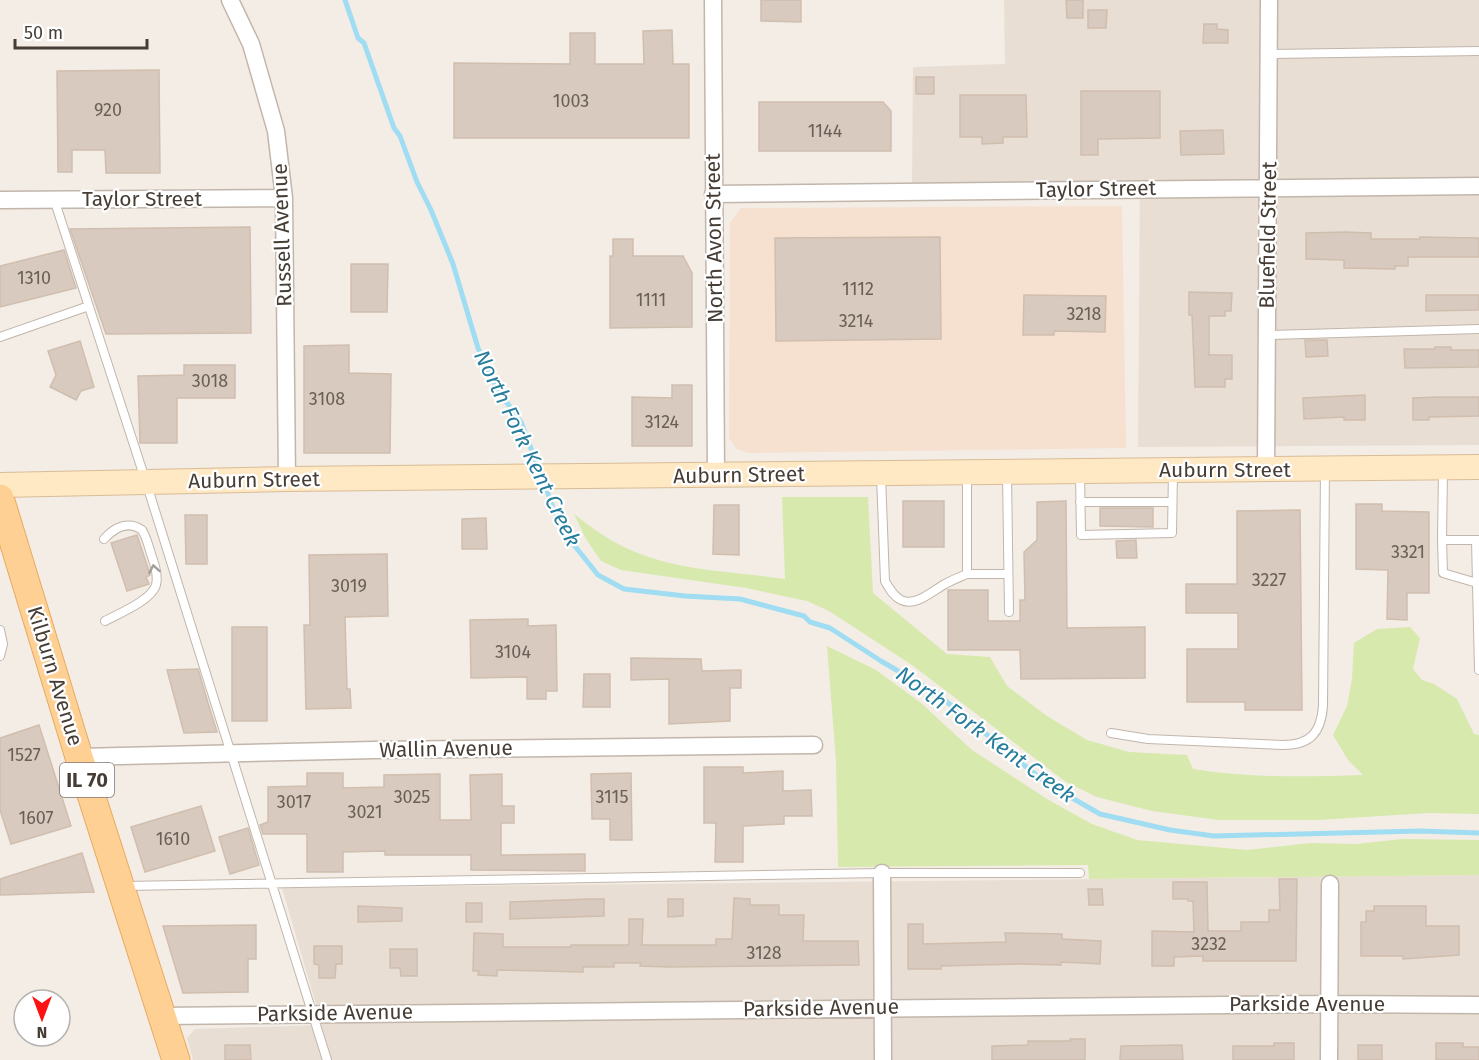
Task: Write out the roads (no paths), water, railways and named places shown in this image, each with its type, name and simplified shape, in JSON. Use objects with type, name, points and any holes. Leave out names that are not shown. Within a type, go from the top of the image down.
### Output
[{"type":"main road","name":"Auburn Street","points":[[0,484],[287,479],[1479,468]]},
{"type":"main road","name":"Kilburn Avenue","points":[[0,498],[79,757],[176,1060]]},
{"type":"street","name":"Russell Avenue","points":[[230,0],[251,44],[276,131],[284,198],[287,479]]},
{"type":"street","name":"North Avon Street","points":[[713,0],[716,476]]},
{"type":"street","name":"Bluefield Street","points":[[1266,470],[1269,0]]},
{"type":"street","name":"Taylor Street","points":[[713,194],[1479,186]]},
{"type":"street","name":"Taylor Street","points":[[0,200],[284,198]]},
{"type":"street","name":"Wallin Avenue","points":[[79,757],[231,752],[814,745]]},
{"type":"street","points":[[882,873],[883,1060]]},
{"type":"street","points":[[1329,1060],[1330,884]]},
{"type":"street","name":"Parkside Avenue","points":[[163,1016],[1330,1004],[1479,1005]]},
{"type":"lane","points":[[1269,54],[1479,51]]},
{"type":"lane","points":[[54,199],[146,482],[327,1060]]},
{"type":"lane","points":[[0,337],[89,306]]},
{"type":"lane","points":[[1267,335],[1479,329]]},
{"type":"lane","points":[[1443,468],[1443,573],[1477,583]]},
{"type":"lane","points":[[1111,734],[1148,739],[1283,745],[1308,740],[1314,734],[1322,723],[1323,706],[1325,470]]},
{"type":"lane","points":[[1080,471],[1081,535],[1172,533],[1173,471]]},
{"type":"lane","points":[[1007,472],[1009,612]]},
{"type":"lane","points":[[967,473],[967,574]]},
{"type":"lane","points":[[881,474],[885,581],[892,593],[901,600],[912,602],[967,574],[1008,574]]},
{"type":"lane","points":[[1080,502],[1172,502]]},
{"type":"lane","points":[[104,539],[112,531],[121,527],[137,526],[145,535],[156,576],[156,585],[148,596],[105,621]]},
{"type":"lane","points":[[1442,540],[1478,540],[1479,670]]},
{"type":"lane","points":[[0,630],[3,644],[0,656]]},
{"type":"lane","points":[[121,886],[882,873],[1080,873]]},
{"type":"waterway","name":"North Fork Kent Creek","points":[[345,0],[358,38],[364,43],[394,128],[400,136],[417,182],[453,264],[478,348],[497,389],[521,422],[539,470]]},
{"type":"waterway","name":"North Fork Kent Creek","points":[[544,482],[553,508],[574,545],[598,575],[624,589],[740,599],[804,616],[810,622],[830,628],[936,693],[1046,783],[1100,814],[1170,830],[1214,836],[1420,831],[1479,833]]}]
